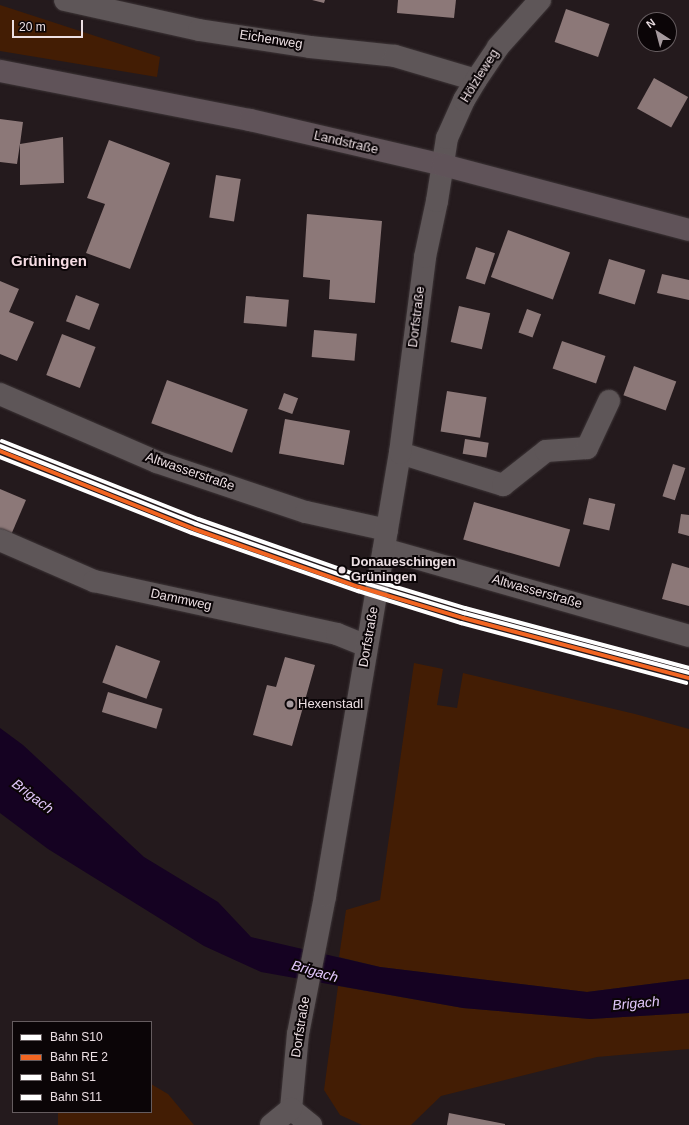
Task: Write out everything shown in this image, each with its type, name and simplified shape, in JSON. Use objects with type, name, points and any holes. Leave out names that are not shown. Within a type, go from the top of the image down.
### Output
[{"type":"main road","name":"Landstraße","points":[[0,71],[206,111],[442,165],[689,230]]},
{"type":"street","name":"Eichenweg","points":[[65,0],[199,30],[310,47],[395,56],[476,80]]},
{"type":"street","name":"Hölzleweg","points":[[442,165],[447,138],[464,100],[498,47],[540,0]]},
{"type":"street","name":"Dorfstraße","points":[[291,1109],[298,1034],[326,896],[386,540],[400,453],[425,257],[437,201],[442,165]]},
{"type":"street","name":"Altwasserstraße","points":[[0,394],[157,462],[386,540],[689,636]]},
{"type":"street","points":[[400,453],[502,485],[546,451],[587,448],[609,401]]},
{"type":"street","name":"Dammweg","points":[[0,540],[94,581],[337,634],[367,646]]},
{"type":"street","points":[[271,1125],[291,1109],[311,1125]]},
{"type":"shaded area","points":[[0,5],[160,57],[157,77],[0,51]]},
{"type":"shaded area","points":[[414,663],[443,669],[437,705],[457,708],[463,673],[635,714],[689,729],[689,979],[587,992],[380,967],[339,957],[346,910],[380,900]]},
{"type":"shaded area","points":[[338,986],[463,1008],[590,1019],[689,1013],[689,1049],[597,1057],[441,1096],[411,1125],[362,1125],[340,1115],[324,1090]]},
{"type":"shaded area","points":[[152,1085],[168,1094],[194,1125],[58,1125],[58,1113],[152,1113]]},
{"type":"water","name":"Brigach","points":[[0,728],[23,745],[144,857],[218,902],[251,937],[380,967],[587,992],[689,979],[689,1013],[590,1019],[463,1008],[261,972],[204,946],[48,849],[0,813]]},
{"type":"building","points":[[312,0],[325,0],[324,3]]},
{"type":"building","points":[[398,0],[456,0],[454,18],[397,13]]},
{"type":"building","points":[[566,9],[609,24],[598,57],[555,42]]},
{"type":"building","points":[[654,78],[688,97],[671,128],[637,109]]},
{"type":"building","points":[[0,119],[23,122],[17,164],[0,162]]},
{"type":"building","points":[[63,137],[64,183],[20,185],[20,144]]},
{"type":"building","points":[[109,140],[170,163],[130,269],[86,253],[105,204],[87,198]]},
{"type":"building","points":[[216,175],[241,179],[234,221],[209,217]]},
{"type":"building","points":[[307,214],[382,221],[375,303],[329,299],[330,280],[303,277]]},
{"type":"building","points":[[508,230],[570,253],[553,300],[491,277]]},
{"type":"building","points":[[476,247],[495,253],[485,285],[466,278]]},
{"type":"building","points":[[609,259],[645,270],[635,305],[598,293]]},
{"type":"building","points":[[662,274],[689,280],[689,300],[657,293]]},
{"type":"building","points":[[0,281],[19,289],[9,312],[34,322],[17,361],[0,354]]},
{"type":"building","points":[[76,295],[99,304],[89,330],[66,321]]},
{"type":"building","points":[[246,296],[289,300],[286,327],[244,323]]},
{"type":"building","points":[[459,306],[490,313],[482,349],[451,342]]},
{"type":"building","points":[[527,309],[541,314],[533,338],[518,332]]},
{"type":"building","points":[[314,330],[357,334],[354,361],[312,357]]},
{"type":"building","points":[[62,334],[96,347],[80,388],[46,375]]},
{"type":"building","points":[[562,341],[605,356],[596,383],[553,368]]},
{"type":"building","points":[[634,366],[676,381],[666,411],[623,395]]},
{"type":"building","points":[[167,380],[248,409],[232,453],[151,423]]},
{"type":"building","points":[[447,391],[487,397],[480,438],[441,431]]},
{"type":"building","points":[[284,393],[298,398],[292,414],[278,409]]},
{"type":"building","points":[[285,419],[350,430],[344,465],[279,453]]},
{"type":"building","points":[[465,439],[489,443],[486,458],[463,454]]},
{"type":"building","points":[[673,464],[685,468],[675,500],[662,496]]},
{"type":"building","points":[[0,489],[26,500],[11,535],[0,530]]},
{"type":"building","points":[[589,498],[615,504],[609,530],[583,524]]},
{"type":"building","points":[[474,502],[570,530],[559,567],[463,539]]},
{"type":"building","points":[[681,514],[689,515],[689,536],[678,533]]},
{"type":"building","points":[[672,563],[689,568],[689,606],[662,599]]},
{"type":"building","points":[[116,645],[160,661],[146,699],[102,683]]},
{"type":"building","points":[[285,657],[315,665],[292,746],[253,735],[267,685],[276,687]]},
{"type":"building","points":[[108,692],[163,709],[156,729],[102,712]]},
{"type":"building","points":[[449,1113],[505,1124],[505,1125],[447,1125]]},
{"type":"rail line","name":"S1","points":[[2,441],[198,519],[363,577],[465,608],[689,668]]},
{"type":"rail line","name":"S10","points":[[0,446],[196,524],[361,582],[464,613],[689,673]]},
{"type":"rail line","name":"S11","points":[[0,457],[192,533],[358,591],[461,623],[686,683]]},
{"type":"transit line","points":[[0,451],[194,529],[359,587],[463,618],[688,678]]},
{"type":"place","name":"Donaueschingen Grüningen","points":[[342,570]]},
{"type":"place","name":"Hexenstadl","points":[[290,704]]},
{"type":"district","name":"Grüningen","points":[[49,261]]}]
